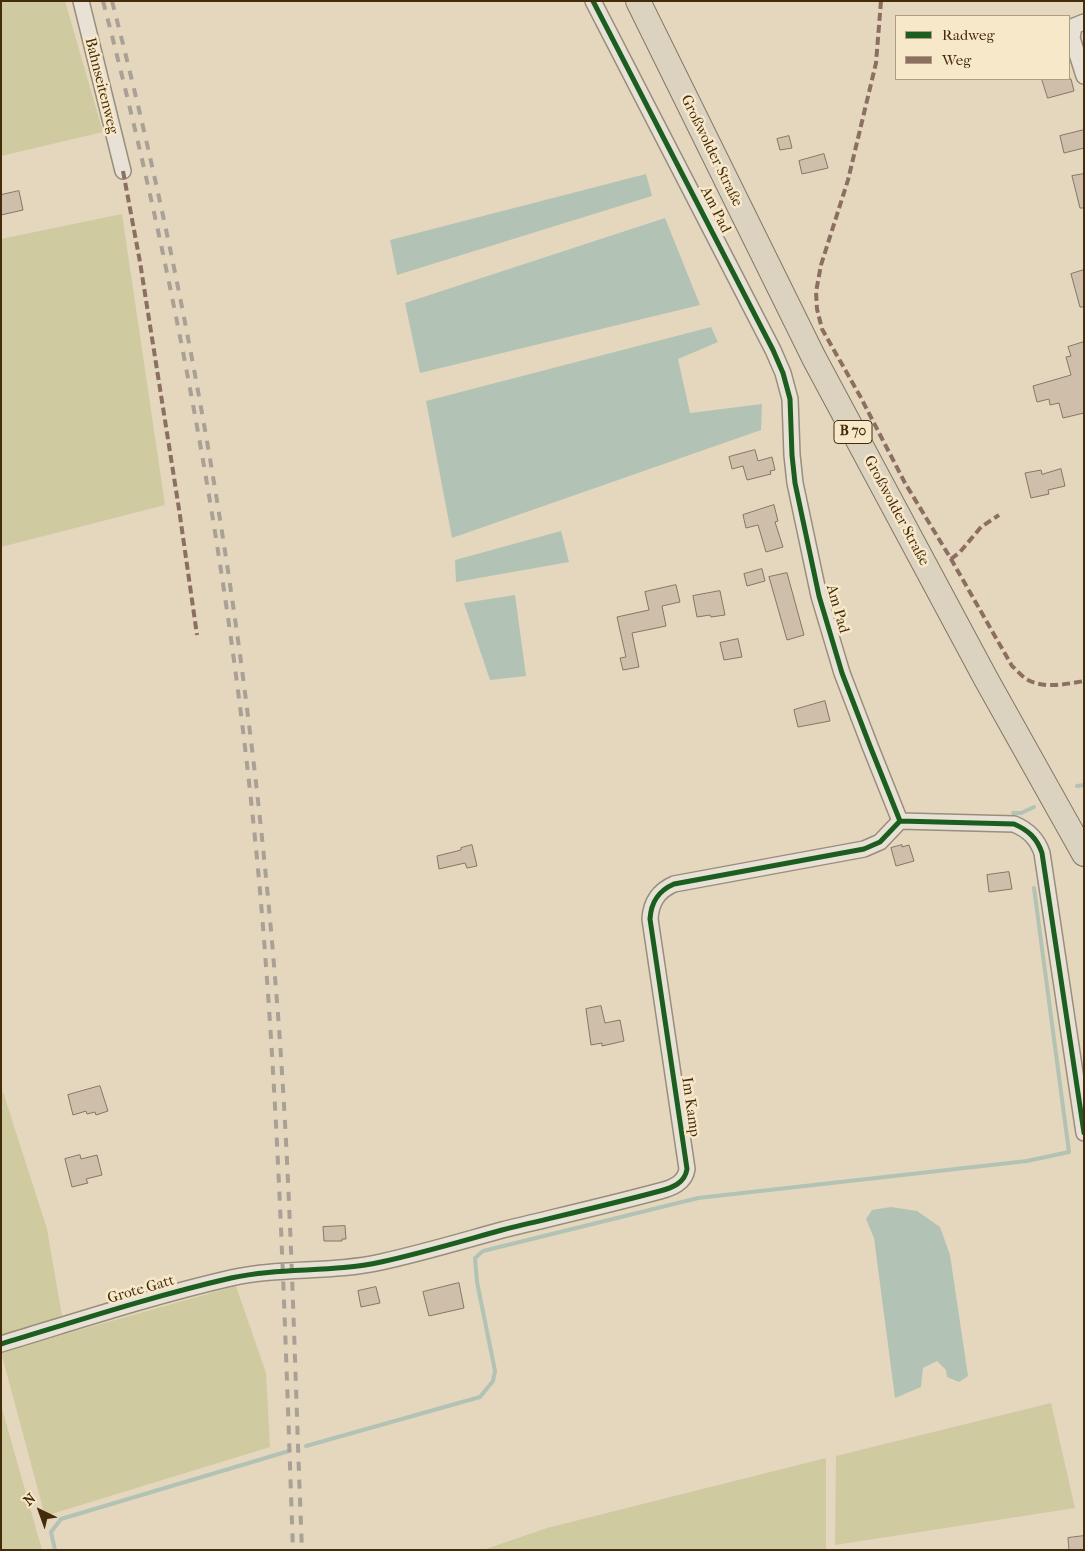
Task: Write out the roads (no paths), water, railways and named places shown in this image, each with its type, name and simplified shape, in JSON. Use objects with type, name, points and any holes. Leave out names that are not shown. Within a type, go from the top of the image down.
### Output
[{"type":"main road","name":"Großwolder Straße","points":[[638,1],[814,358],[986,679],[1084,854]]},
{"type":"street","name":"Bahnseitenweg","points":[[81,1],[123,171]]},
{"type":"street","name":"Am Pad","points":[[593,1],[773,350],[783,373],[790,399],[791,447],[795,483],[819,596],[842,673],[900,821]]},
{"type":"street","points":[[1084,22],[1074,26],[1072,38],[1084,76]]},
{"type":"street","points":[[900,821],[1014,824],[1024,828],[1039,845],[1042,853],[1084,1133]]},
{"type":"street","name":"Im Kamp","points":[[291,1270],[380,1262],[669,1189],[679,1183],[686,1176],[686,1169],[650,919],[653,902],[659,893],[674,884],[864,849],[880,842],[900,821]]},
{"type":"street","name":"Grote Gatt","points":[[1,1344],[113,1310],[232,1278],[291,1270]]},
{"type":"waterway","points":[[1077,786],[1084,785]]},
{"type":"waterway","points":[[1013,813],[1021,813],[1034,807]]},
{"type":"waterway","points":[[306,1446],[480,1397],[493,1381],[495,1371],[477,1282],[475,1258],[483,1251],[698,1198],[1027,1161],[1069,1152],[1034,888]]},
{"type":"waterway","points":[[55,1550],[51,1532],[61,1519],[289,1451]]},
{"type":"railway","points":[[103,1],[156,221],[179,331],[218,554],[235,666],[249,779],[267,973],[272,1055],[281,1220],[293,1550]]},
{"type":"railway","points":[[112,1],[142,121],[169,242],[193,364],[215,486],[250,731],[264,854],[285,1120],[302,1550]]}]
